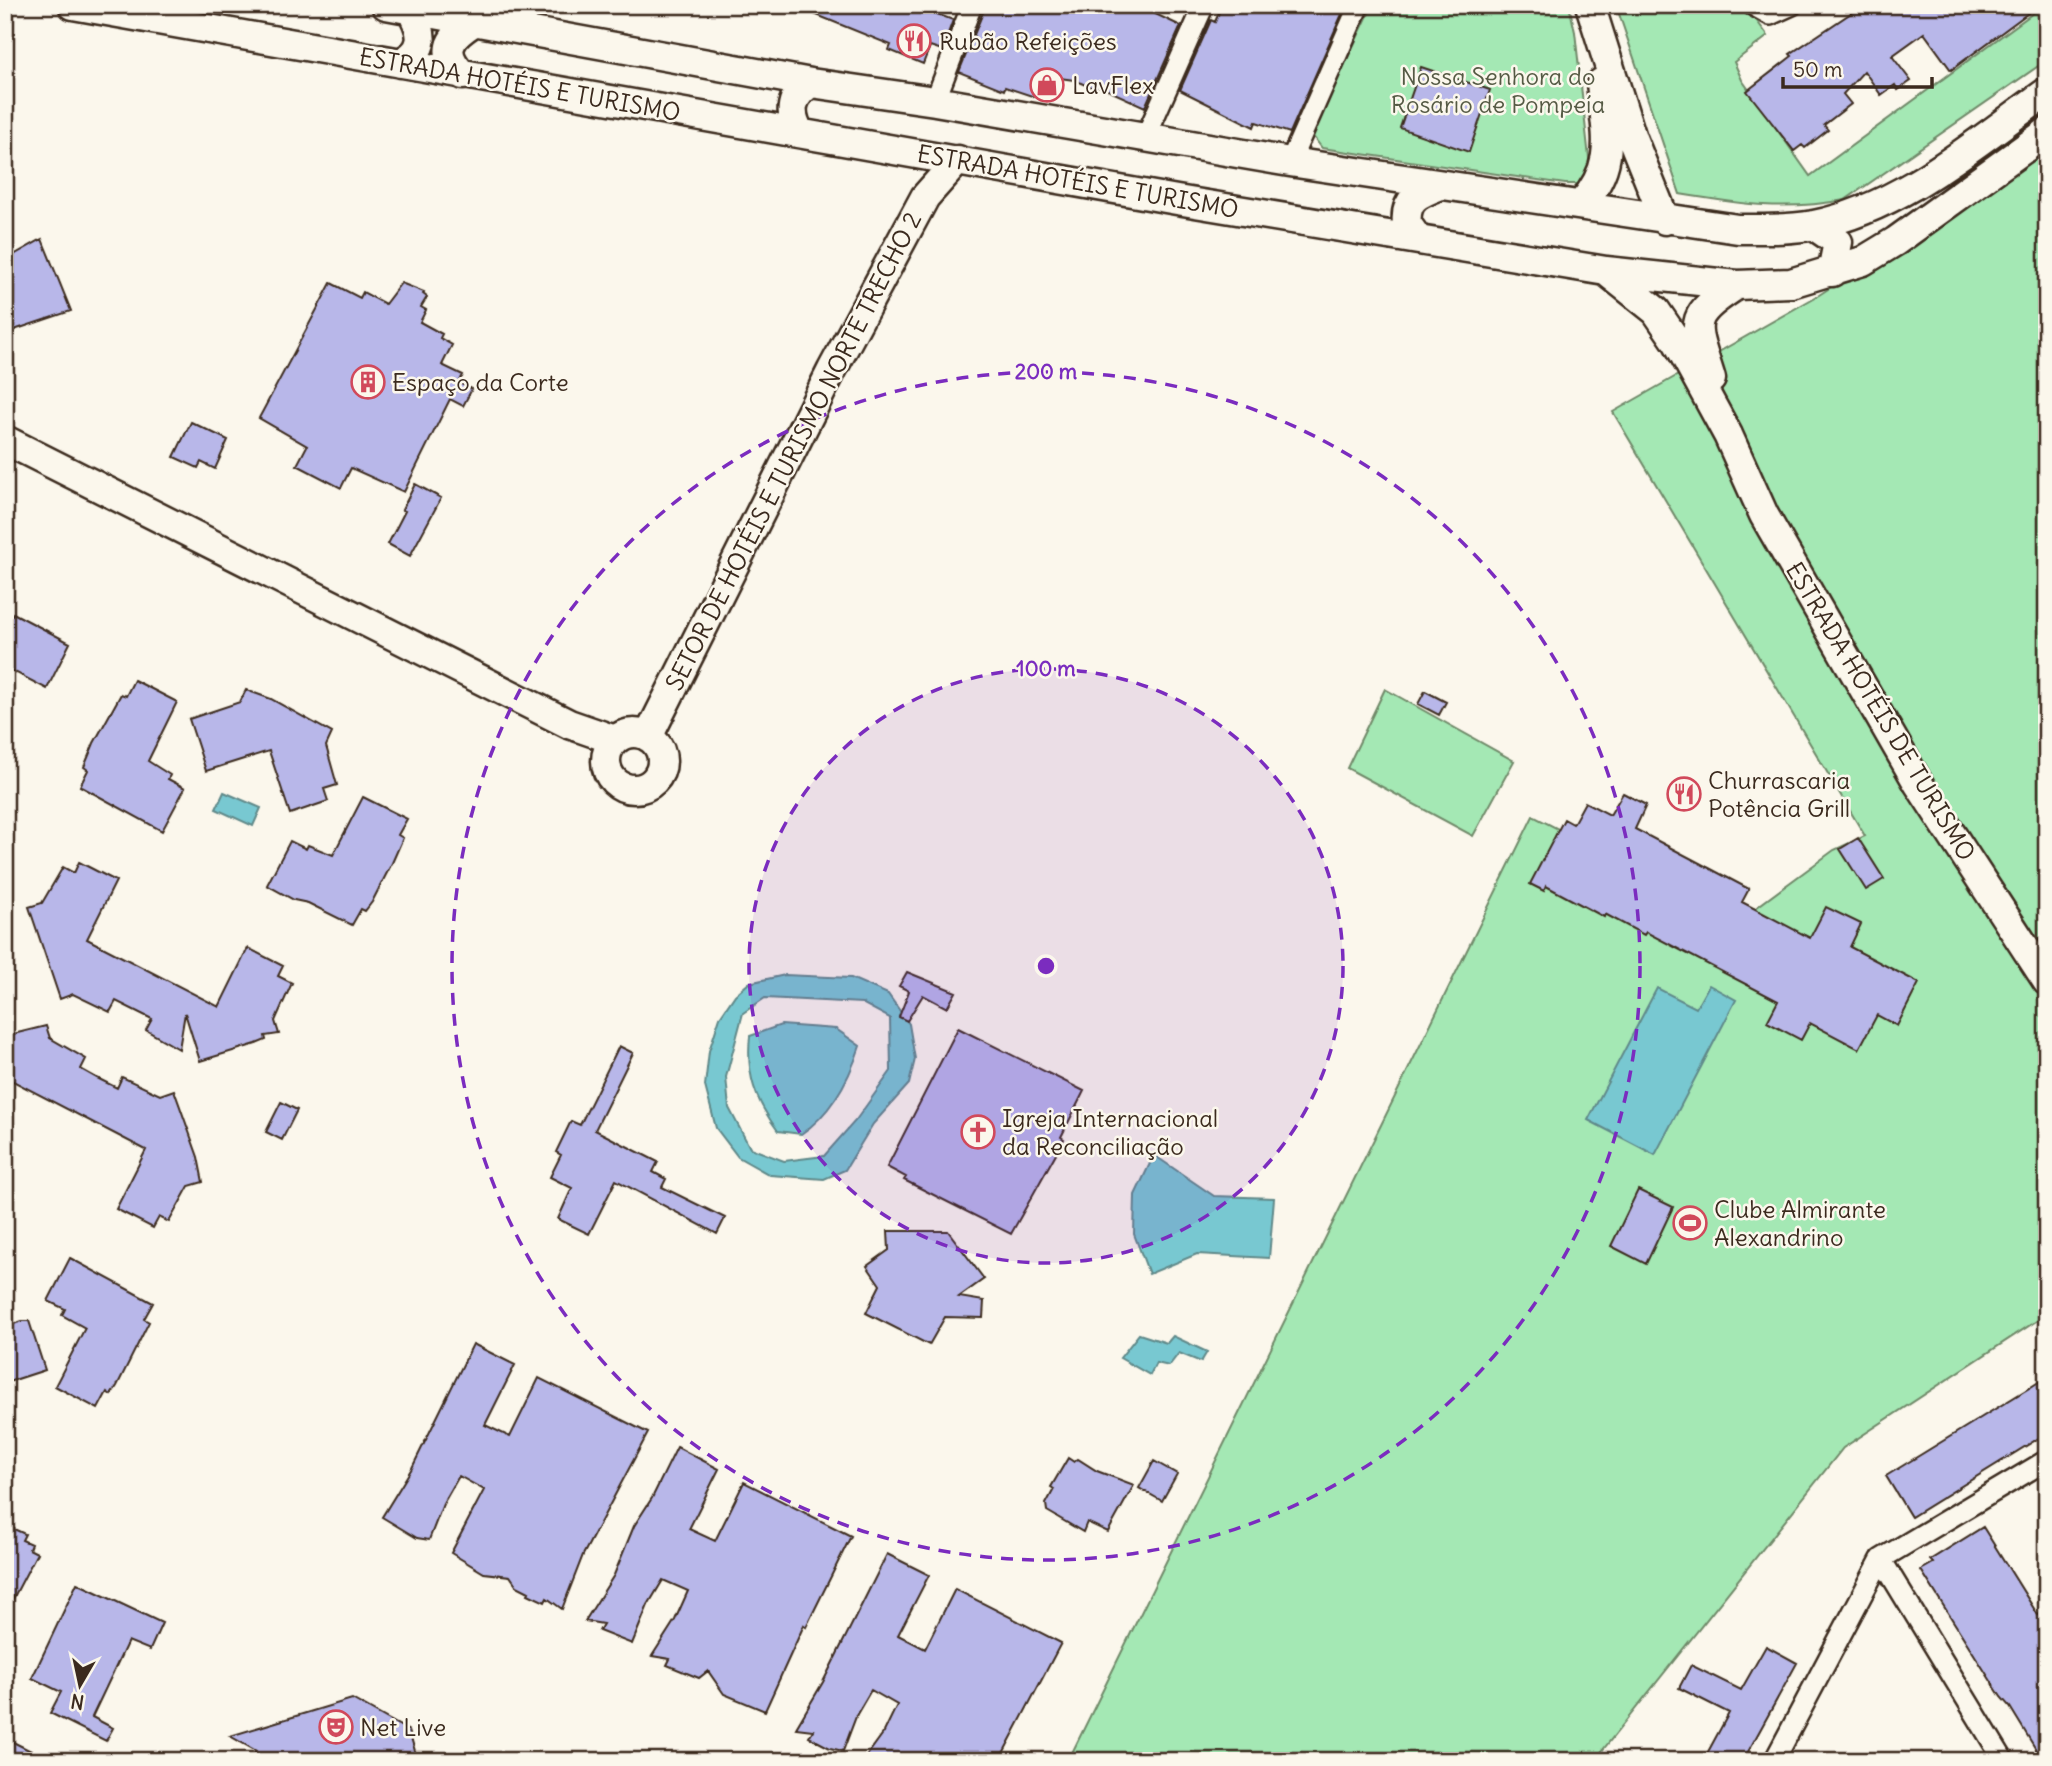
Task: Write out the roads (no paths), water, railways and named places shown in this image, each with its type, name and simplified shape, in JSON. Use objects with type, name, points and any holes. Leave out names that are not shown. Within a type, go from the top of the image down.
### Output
[{"type":"main road","name":"ESTRADA HOTÉIS E TURISMO","points":[[73,5],[1177,200],[1605,271],[1737,285],[1791,283],[1832,272],[1879,253],[2047,132]]},
{"type":"main road","points":[[399,8],[422,40],[419,51],[400,63]]},
{"type":"main road","points":[[399,8],[811,83],[935,101],[1290,162],[1738,229],[1813,225],[1867,208],[1896,195],[2047,92]]},
{"type":"main road","points":[[1581,205],[1601,179],[1606,161],[1593,18]]},
{"type":"main road","points":[[1593,18],[1632,138],[1665,220]]},
{"type":"main road","points":[[463,75],[450,60],[449,50],[453,37],[472,23]]},
{"type":"main road","points":[[800,133],[792,117],[793,103],[797,93],[811,83]]},
{"type":"main road","name":"SETOR DE HOTÉIS E TURISMO NORTE TRECHO 2","points":[[911,152],[925,197]]},
{"type":"main road","name":"SETOR DE HOTÉIS E TURISMO NORTE TRECHO 2","points":[[5,440],[569,724],[626,742],[662,705],[832,370],[925,197],[958,160]]},
{"type":"main road","points":[[1417,238],[1407,224],[1409,203],[1416,195],[1441,185]]},
{"type":"main road","points":[[1813,225],[1838,242],[1832,272]]},
{"type":"main road","name":"ESTRADA HOTÉIS DE TURISMO","points":[[1605,271],[1642,299],[1666,324],[1728,435],[1764,515],[1918,783],[2047,981]]},
{"type":"main road","name":"ESTRADA HOTÉIS DE TURISMO","points":[[1728,435],[1704,357],[1698,326],[1702,309],[1737,285]]},
{"type":"street","points":[[935,101],[972,5]]},
{"type":"street","points":[[1146,136],[1204,5]]},
{"type":"street","points":[[1290,162],[1360,5]]},
{"type":"street","points":[[1760,10],[1792,5]]},
{"type":"street","points":[[1774,1761],[1881,1559],[2047,1460]]},
{"type":"street","points":[[1881,1559],[2004,1761]]},
{"type":"water","points":[[224,792],[261,808],[253,826],[216,809]]},
{"type":"water","points":[[785,975],[851,978],[888,994],[909,1024],[915,1059],[909,1084],[873,1124],[845,1170],[824,1179],[770,1175],[738,1157],[716,1128],[705,1086],[709,1051],[720,1017],[735,995],[749,983]],"holes":[[[765,998],[862,1003],[890,1018],[891,1071],[856,1120],[824,1156],[784,1161],[750,1148],[729,1108],[726,1077],[743,1013]]]},
{"type":"water","points":[[1709,985],[1736,1000],[1655,1155],[1588,1120],[1657,988],[1696,1008]]},
{"type":"water","points":[[781,1025],[836,1029],[860,1046],[838,1095],[822,1116],[801,1134],[778,1131],[763,1109],[751,1075],[750,1036]]},
{"type":"water","points":[[1154,1155],[1214,1196],[1274,1198],[1269,1258],[1197,1254],[1149,1274],[1134,1234],[1135,1195]]},
{"type":"water","points":[[1139,1334],[1167,1343],[1173,1336],[1207,1352],[1201,1362],[1179,1353],[1169,1366],[1156,1363],[1150,1375],[1120,1358]]},
{"type":"place","name":"Rubão Refeições","points":[[914,41]]},
{"type":"place","name":"LavFlex","points":[[1047,85]]},
{"type":"place","name":"Espaço da Corte","points":[[368,382]]},
{"type":"place","name":"Churrascaria Potência Grill","points":[[1684,794]]},
{"type":"place","name":"Igreja Internacional da Reconciliação","points":[[978,1132]]},
{"type":"place","name":"Clube Almirante Alexandrino","points":[[1690,1223]]},
{"type":"place","name":"Net Live","points":[[336,1727]]},
{"type":"park label","name":"Nossa Senhora do Rosário de Pompeía","points":[[1498,90]]}]
